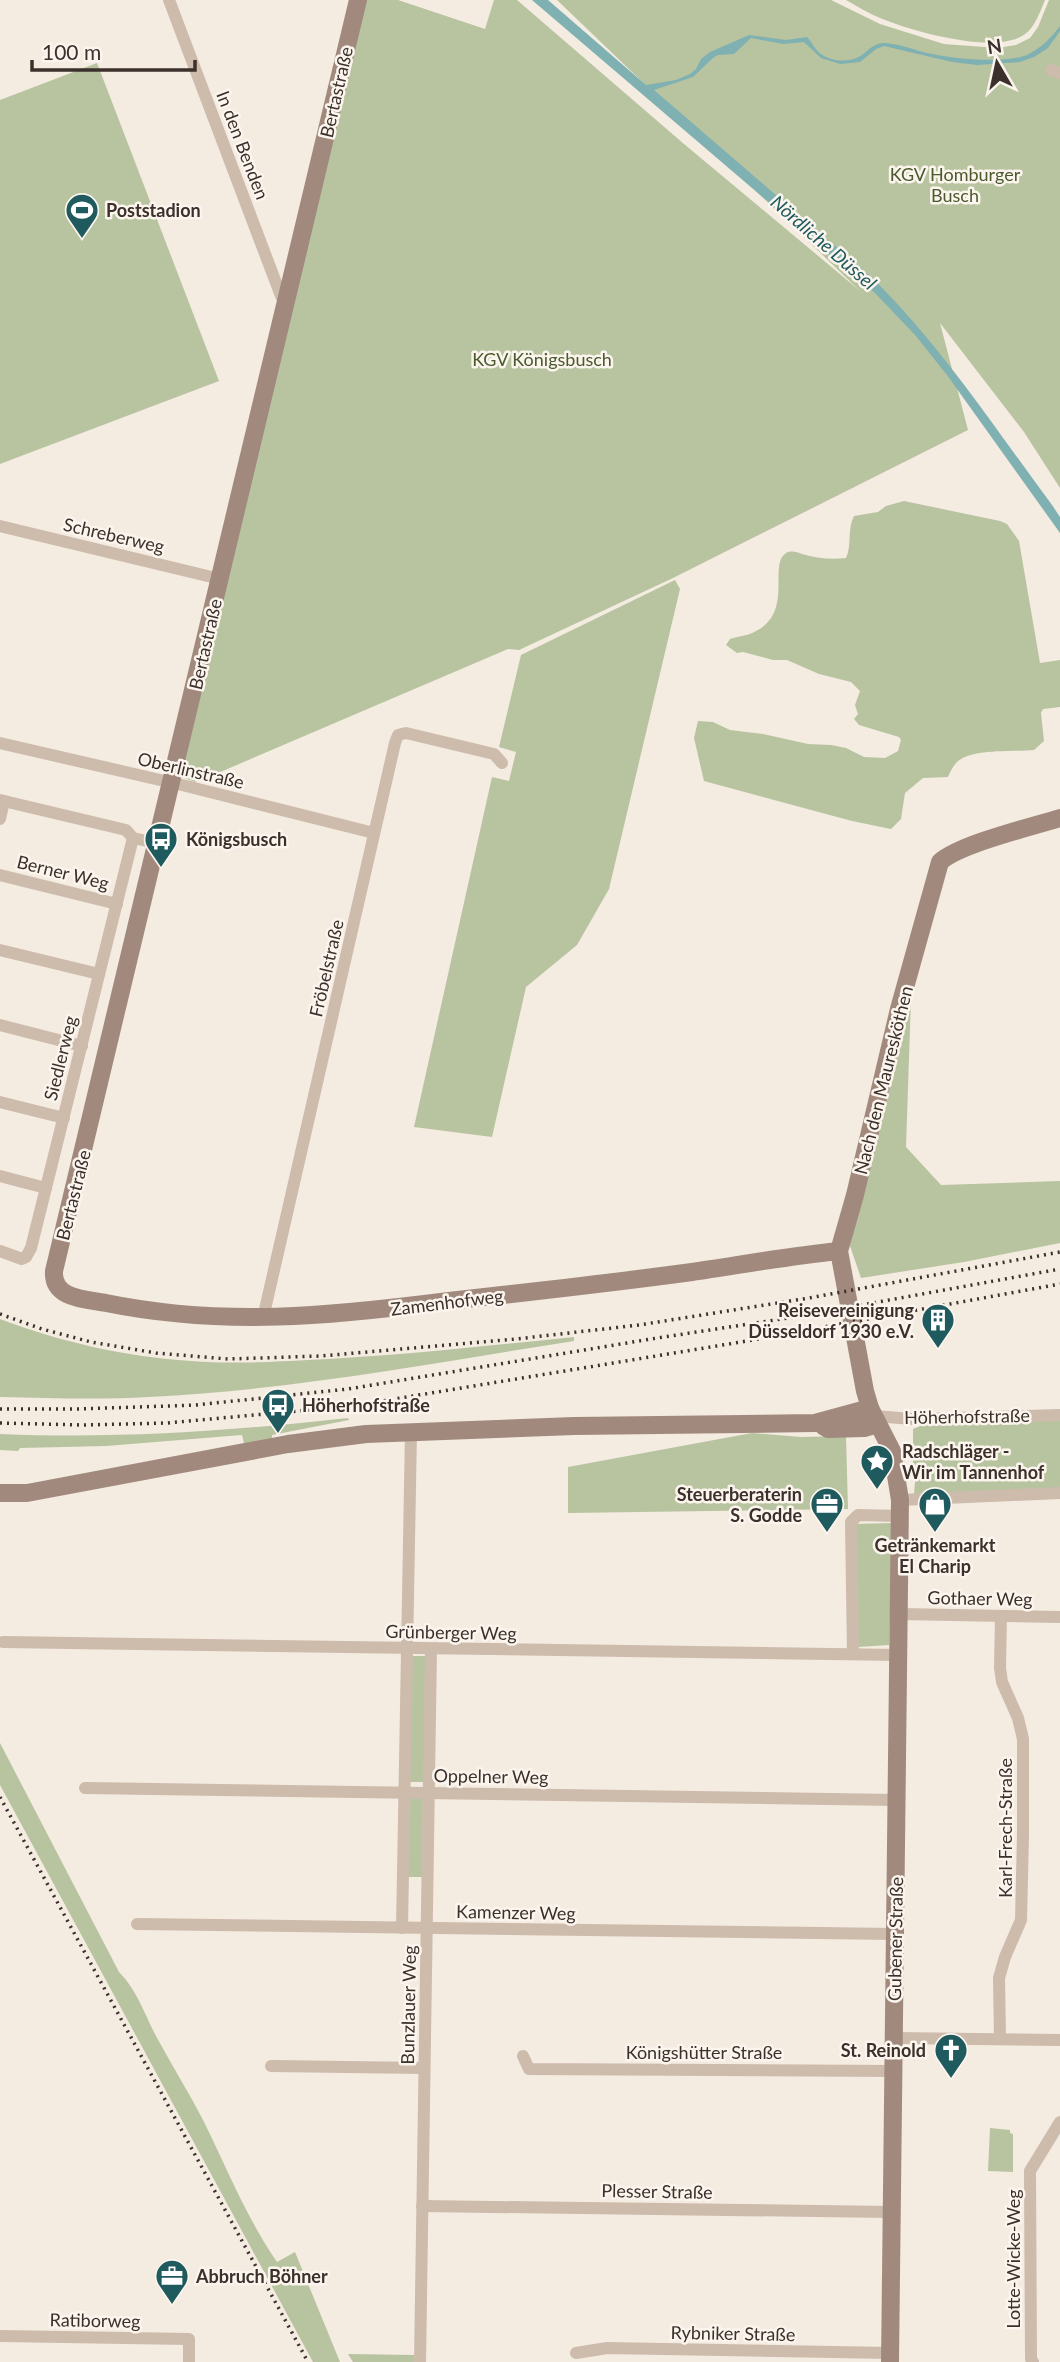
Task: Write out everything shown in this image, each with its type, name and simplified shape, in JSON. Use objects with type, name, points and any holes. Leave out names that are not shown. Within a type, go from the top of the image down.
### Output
[{"type":"street","name":"In den Benden","points":[[169,0],[281,296],[286,300]]},
{"type":"street","name":"Bertastraße","points":[[57,1287],[54,1271],[358,0]]},
{"type":"street","name":"Schreberweg","points":[[0,526],[220,579]]},
{"type":"street","name":"Fröbelstraße","points":[[263,1318],[398,735],[406,733],[494,754],[502,763]]},
{"type":"street","name":"Oberlinstraße","points":[[0,743],[374,834]]},
{"type":"street","points":[[0,820],[2,801],[126,831],[133,838],[157,842]]},
{"type":"street","name":"Nach den Mauresköthen","points":[[874,1416],[839,1251],[899,1009],[940,862],[947,856],[969,847],[1060,818]]},
{"type":"street","name":"Siedlerweg","points":[[0,1251],[15,1258],[26,1257],[31,1248],[133,838]]},
{"type":"street","name":"Berner Weg","points":[[0,875],[117,904]]},
{"type":"street","points":[[0,950],[99,974]]},
{"type":"street","points":[[0,1025],[82,1046]]},
{"type":"street","points":[[0,1102],[64,1118]]},
{"type":"street","points":[[0,1176],[46,1188]]},
{"type":"street","name":"Zamenhofweg","points":[[57,1287],[74,1296],[129,1308],[186,1314],[297,1318],[689,1273],[839,1251]]},
{"type":"street","name":"Höherhofstraße","points":[[0,1493],[27,1493],[316,1440],[411,1431],[815,1423],[828,1429],[864,1428],[874,1416],[913,1419],[1060,1415]]},
{"type":"street","name":"Gubener Straße","points":[[874,1416],[892,1451],[900,1508],[890,2357]]},
{"type":"street","name":"Bunzlauer Weg","points":[[402,1928],[411,1431]]},
{"type":"street","points":[[853,1654],[851,1522],[858,1515],[900,1508],[1060,1493]]},
{"type":"street","name":"Gothaer Weg","points":[[900,1614],[1060,1617]]},
{"type":"street","name":"Karl-Frech-Straße","points":[[1000,2039],[999,1978],[1021,1920],[1023,1848],[1023,1739],[1018,1718],[1002,1682],[1001,1616]]},
{"type":"street","name":"Grünberger Weg","points":[[3,1642],[900,1655]]},
{"type":"street","name":"Bunzlauer Weg","points":[[420,2362],[431,1649]]},
{"type":"street","name":"Oppelner Weg","points":[[85,1788],[896,1800]]},
{"type":"street","name":"Kamenzer Weg","points":[[137,1924],[895,1934]]},
{"type":"street","points":[[894,2038],[1060,2040]]},
{"type":"street","name":"Königshütter Straße","points":[[523,2056],[529,2069],[894,2071]]},
{"type":"street","points":[[271,2066],[424,2068]]},
{"type":"street","name":"Lotte-Wicke-Weg","points":[[1033,2362],[1030,2171],[1060,2122]]},
{"type":"street","name":"Plesser Straße","points":[[422,2206],[891,2212]]},
{"type":"street","name":"Ratiborweg","points":[[0,2336],[189,2339],[189,2362]]},
{"type":"street","name":"Rybniker Straße","points":[[576,2353],[607,2348],[890,2357]]},
{"type":"green space","name":"KGV Königsbusch","points":[[366,0],[398,0],[485,29],[494,0],[517,0],[859,290],[557,0],[831,0],[880,24],[944,44],[998,48],[1016,45],[1030,38],[1038,27],[1049,0],[1060,0],[1060,488],[1024,432],[940,323],[968,430],[673,578],[519,650],[508,649],[211,776],[195,782],[181,777]]},
{"type":"green space","points":[[846,0],[1045,0],[1030,30],[1009,41],[992,43],[951,39],[911,29],[876,16]]},
{"type":"green space","name":"Poststadion","points":[[97,63],[219,381],[0,464],[0,100]]},
{"type":"green space","points":[[904,501],[1000,521],[1007,524],[1019,541],[1040,663],[1060,660],[1060,707],[1043,709],[1041,713],[1044,741],[1034,750],[972,754],[957,762],[948,777],[923,778],[905,793],[901,819],[891,829],[704,781],[694,738],[698,721],[713,722],[730,730],[846,748],[864,757],[885,758],[898,751],[901,740],[899,737],[859,725],[854,719],[858,714],[855,705],[860,691],[851,682],[819,674],[787,660],[737,653],[726,645],[730,639],[750,634],[767,623],[777,601],[779,568],[786,553],[846,558],[854,516],[878,512],[886,506]]},
{"type":"green space","points":[[675,580],[680,589],[609,889],[577,945],[526,987],[492,1137],[414,1127],[492,777],[509,781],[516,752],[499,747],[521,655]]},
{"type":"green space","points":[[911,998],[906,1147],[941,1185],[1060,1181],[1060,1243],[861,1278],[850,1246],[856,1208]]},
{"type":"green space","points":[[0,1319],[46,1335],[94,1347],[142,1356],[206,1362],[341,1358],[574,1337],[574,1341],[362,1375],[256,1388],[130,1398],[0,1397]]},
{"type":"green space","points":[[1060,1411],[1060,1489],[914,1494],[916,1470],[913,1465],[913,1429],[947,1415]]},
{"type":"green space","points":[[349,1420],[272,1435],[272,1442],[245,1447],[242,1435],[106,1446],[0,1450],[0,1434],[174,1433]]},
{"type":"green space","points":[[752,1433],[801,1437],[846,1436],[848,1509],[568,1513],[568,1467]]},
{"type":"green space","points":[[893,1523],[889,1645],[858,1647],[853,1524]]},
{"type":"green space","points":[[411,1656],[426,1656],[425,1782],[409,1782]]},
{"type":"green space","points":[[0,1743],[119,1972],[135,1994],[203,2120],[256,2228],[277,2262],[295,2252],[340,2362],[313,2362],[0,1785]]},
{"type":"green space","points":[[408,1798],[423,1798],[422,1877],[407,1877]]},
{"type":"green space","points":[[990,2128],[1010,2130],[1013,2134],[1013,2172],[988,2171]]},
{"type":"green space","points":[[348,2354],[414,2355],[414,2362],[353,2362]]},
{"type":"water","name":"Nördliche Düssel","points":[[532,0],[548,0],[646,85],[676,80],[690,74],[710,52],[749,35],[786,40],[807,37],[821,54],[830,59],[857,58],[875,45],[885,43],[941,56],[995,60],[1029,54],[1046,42],[1060,26],[1060,31],[1048,48],[1034,57],[1020,62],[977,65],[884,46],[860,62],[840,64],[821,58],[804,42],[783,44],[751,38],[734,54],[713,58],[693,77],[654,90],[871,277],[921,330],[1052,505],[1060,517],[1060,533],[947,375],[915,335],[875,293]]},
{"type":"railway","points":[[0,1314],[91,1342],[156,1353],[228,1359],[321,1356],[639,1325],[809,1298],[1060,1252]]},
{"type":"railway","points":[[0,1409],[196,1405],[348,1389],[801,1316],[1060,1269]]},
{"type":"railway","points":[[0,1423],[167,1423],[352,1406],[747,1341],[1060,1284]]},
{"type":"railway","points":[[0,1797],[308,2362]]},
{"type":"place","name":"Poststadion","points":[[82,240]]},
{"type":"place","name":"Königsbusch","points":[[161,869]]},
{"type":"place","name":"Reisevereinigung Düsseldorf 1930 e.V.","points":[[938,1350]]},
{"type":"place","name":"Höherhofstraße","points":[[278,1435]]},
{"type":"place","name":"Radschläger - Wir im Tannenhof","points":[[877,1491]]},
{"type":"place","name":"Steuerberaterin S. Godde","points":[[827,1534]]},
{"type":"place","name":"Getränkemarkt El Charip","points":[[935,1534]]},
{"type":"place","name":"St. Reinold","points":[[951,2080]]},
{"type":"place","name":"Abbruch Böhner","points":[[172,2306]]},
{"type":"park label","name":"KGV Homburger Busch","points":[[955,184]]}]
